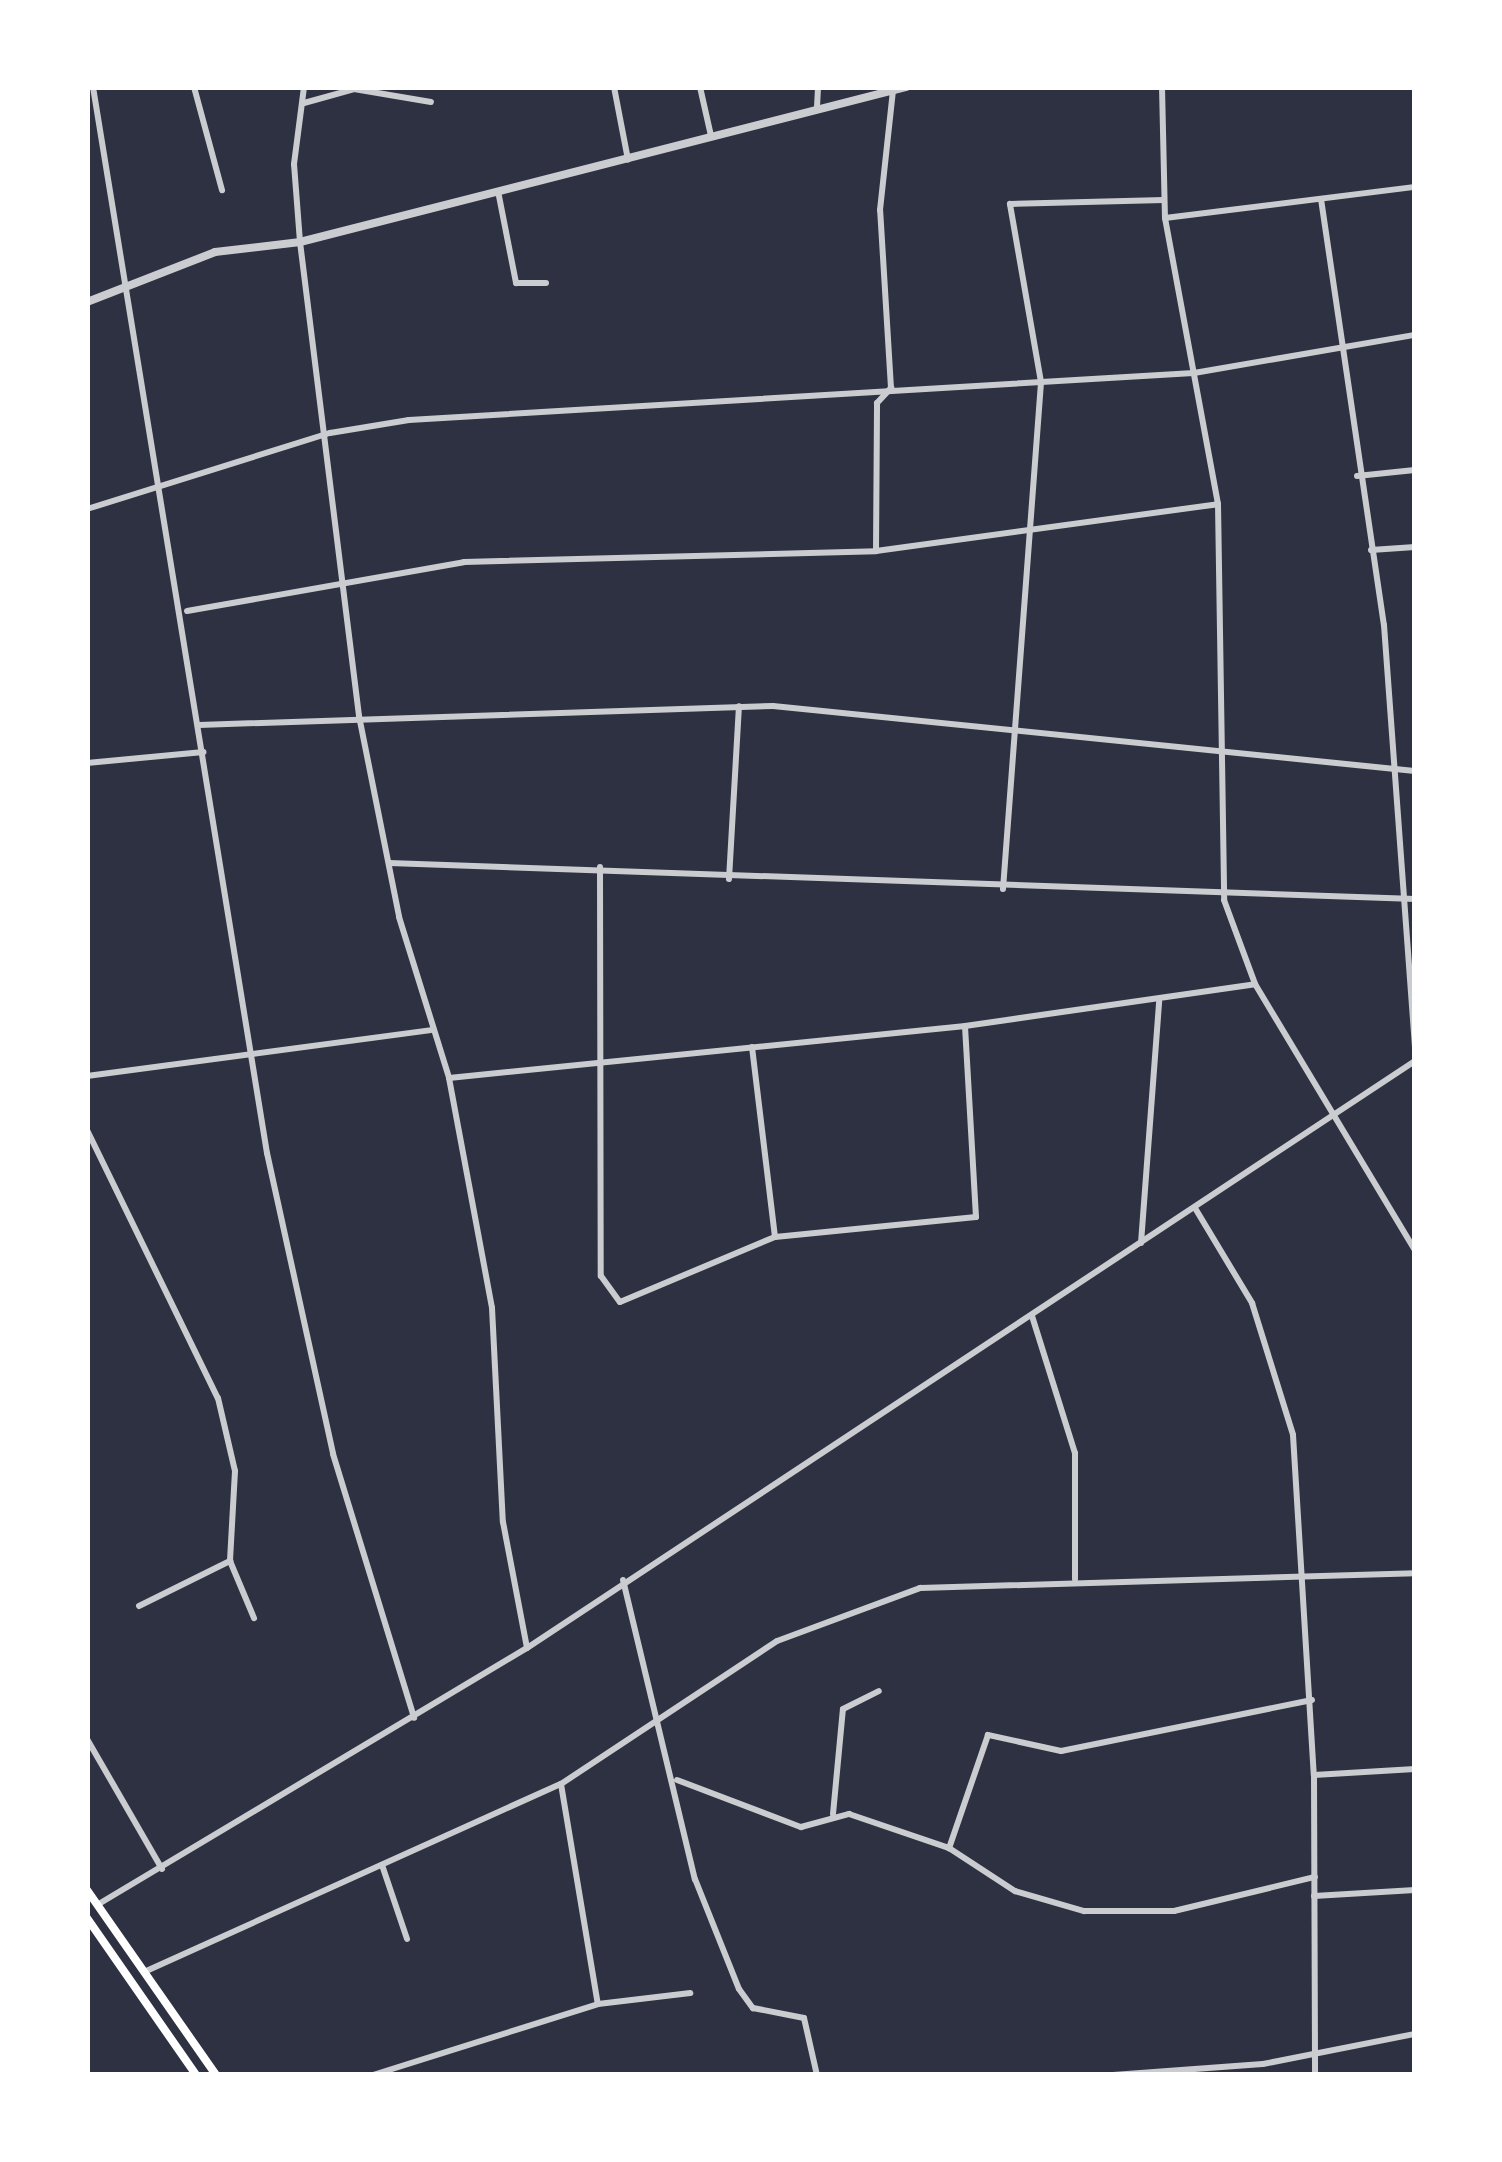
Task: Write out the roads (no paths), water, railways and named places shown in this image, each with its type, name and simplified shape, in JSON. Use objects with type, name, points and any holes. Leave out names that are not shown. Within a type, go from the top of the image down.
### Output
[{"type":"main road","points":[[87,1890],[216,2075]]},
{"type":"main road","points":[[87,1918],[196,2075]]},
{"type":"main road","points":[[171,2038],[184,2030]]},
{"type":"street","points":[[93,87],[160,489],[186,611],[203,752],[251,1046],[333,1454],[414,1718]]},
{"type":"street","points":[[194,87],[222,190]]},
{"type":"street","points":[[304,87],[293,164],[300,242],[330,433],[359,716],[388,863],[431,1030],[449,1078],[491,1308],[503,1522],[527,1648]]},
{"type":"street","points":[[614,87],[628,160]]},
{"type":"street","points":[[700,87],[712,136]]},
{"type":"street","points":[[817,107],[818,87]]},
{"type":"street","points":[[87,302],[130,289],[214,252],[300,242],[906,87]]},
{"type":"street","points":[[1162,87],[1166,218],[1219,505],[1224,900],[1256,984],[1415,1250]]},
{"type":"street","points":[[304,103],[354,89],[431,102]]},
{"type":"street","points":[[876,551],[877,403],[891,388],[880,210],[893,90]]},
{"type":"street","points":[[1166,218],[1415,187]]},
{"type":"street","points":[[498,191],[517,283],[546,283]]},
{"type":"street","points":[[97,1905],[527,1648],[623,1580],[1195,1208],[1415,1057],[1399,900],[1396,769],[1371,550],[1321,199]]},
{"type":"street","points":[[1003,889],[1011,728],[1038,528],[1041,382],[1010,204],[1164,200]]},
{"type":"street","points":[[87,509],[330,433],[497,411],[1194,373],[1415,335]]},
{"type":"street","points":[[1357,476],[1415,470]]},
{"type":"street","points":[[186,611],[345,574],[567,554],[876,551],[1219,505]]},
{"type":"street","points":[[1371,550],[1415,547]]},
{"type":"street","points":[[199,725],[739,706],[1011,728],[1415,771]]},
{"type":"street","points":[[729,878],[739,706]]},
{"type":"street","points":[[87,763],[203,752]]},
{"type":"street","points":[[388,863],[600,867],[729,878],[1224,900],[1415,899]]},
{"type":"street","points":[[600,867],[609,1293],[620,1302],[776,1237],[976,1217],[965,1026]]},
{"type":"street","points":[[449,1078],[965,1026],[1159,1002],[1256,984]]},
{"type":"street","points":[[1142,1243],[1159,1002]]},
{"type":"street","points":[[87,1076],[251,1046],[431,1030]]},
{"type":"street","points":[[752,1047],[776,1237]]},
{"type":"street","points":[[87,1130],[218,1398],[235,1471],[230,1561],[254,1618]]},
{"type":"street","points":[[1195,1208],[1252,1303],[1279,1379],[1309,1574],[1316,2075]]},
{"type":"street","points":[[1032,1316],[1075,1454],[1076,1579]]},
{"type":"street","points":[[139,1606],[230,1561]]},
{"type":"street","points":[[144,1972],[561,1784],[777,1641],[920,1588],[1076,1579],[1415,1573]]},
{"type":"street","points":[[623,1580],[677,1780],[695,1879],[739,1989],[753,2008],[804,2018],[817,2075]]},
{"type":"street","points":[[833,1814],[843,1709],[879,1691]]},
{"type":"street","points":[[949,1848],[988,1735],[1061,1751],[1312,1700]]},
{"type":"street","points":[[87,1738],[161,1869]]},
{"type":"street","points":[[1314,1775],[1415,1769]]},
{"type":"street","points":[[677,1780],[801,1827],[833,1814],[949,1848],[1016,1891],[1084,1911],[1174,1911],[1315,1876]]},
{"type":"street","points":[[561,1784],[598,2004]]},
{"type":"street","points":[[382,1864],[407,1939]]},
{"type":"street","points":[[1314,1896],[1415,1890]]},
{"type":"street","points":[[373,2075],[598,2004],[690,1993]]},
{"type":"street","points":[[1113,2075],[1227,2069],[1314,2049],[1415,2034]]}]
